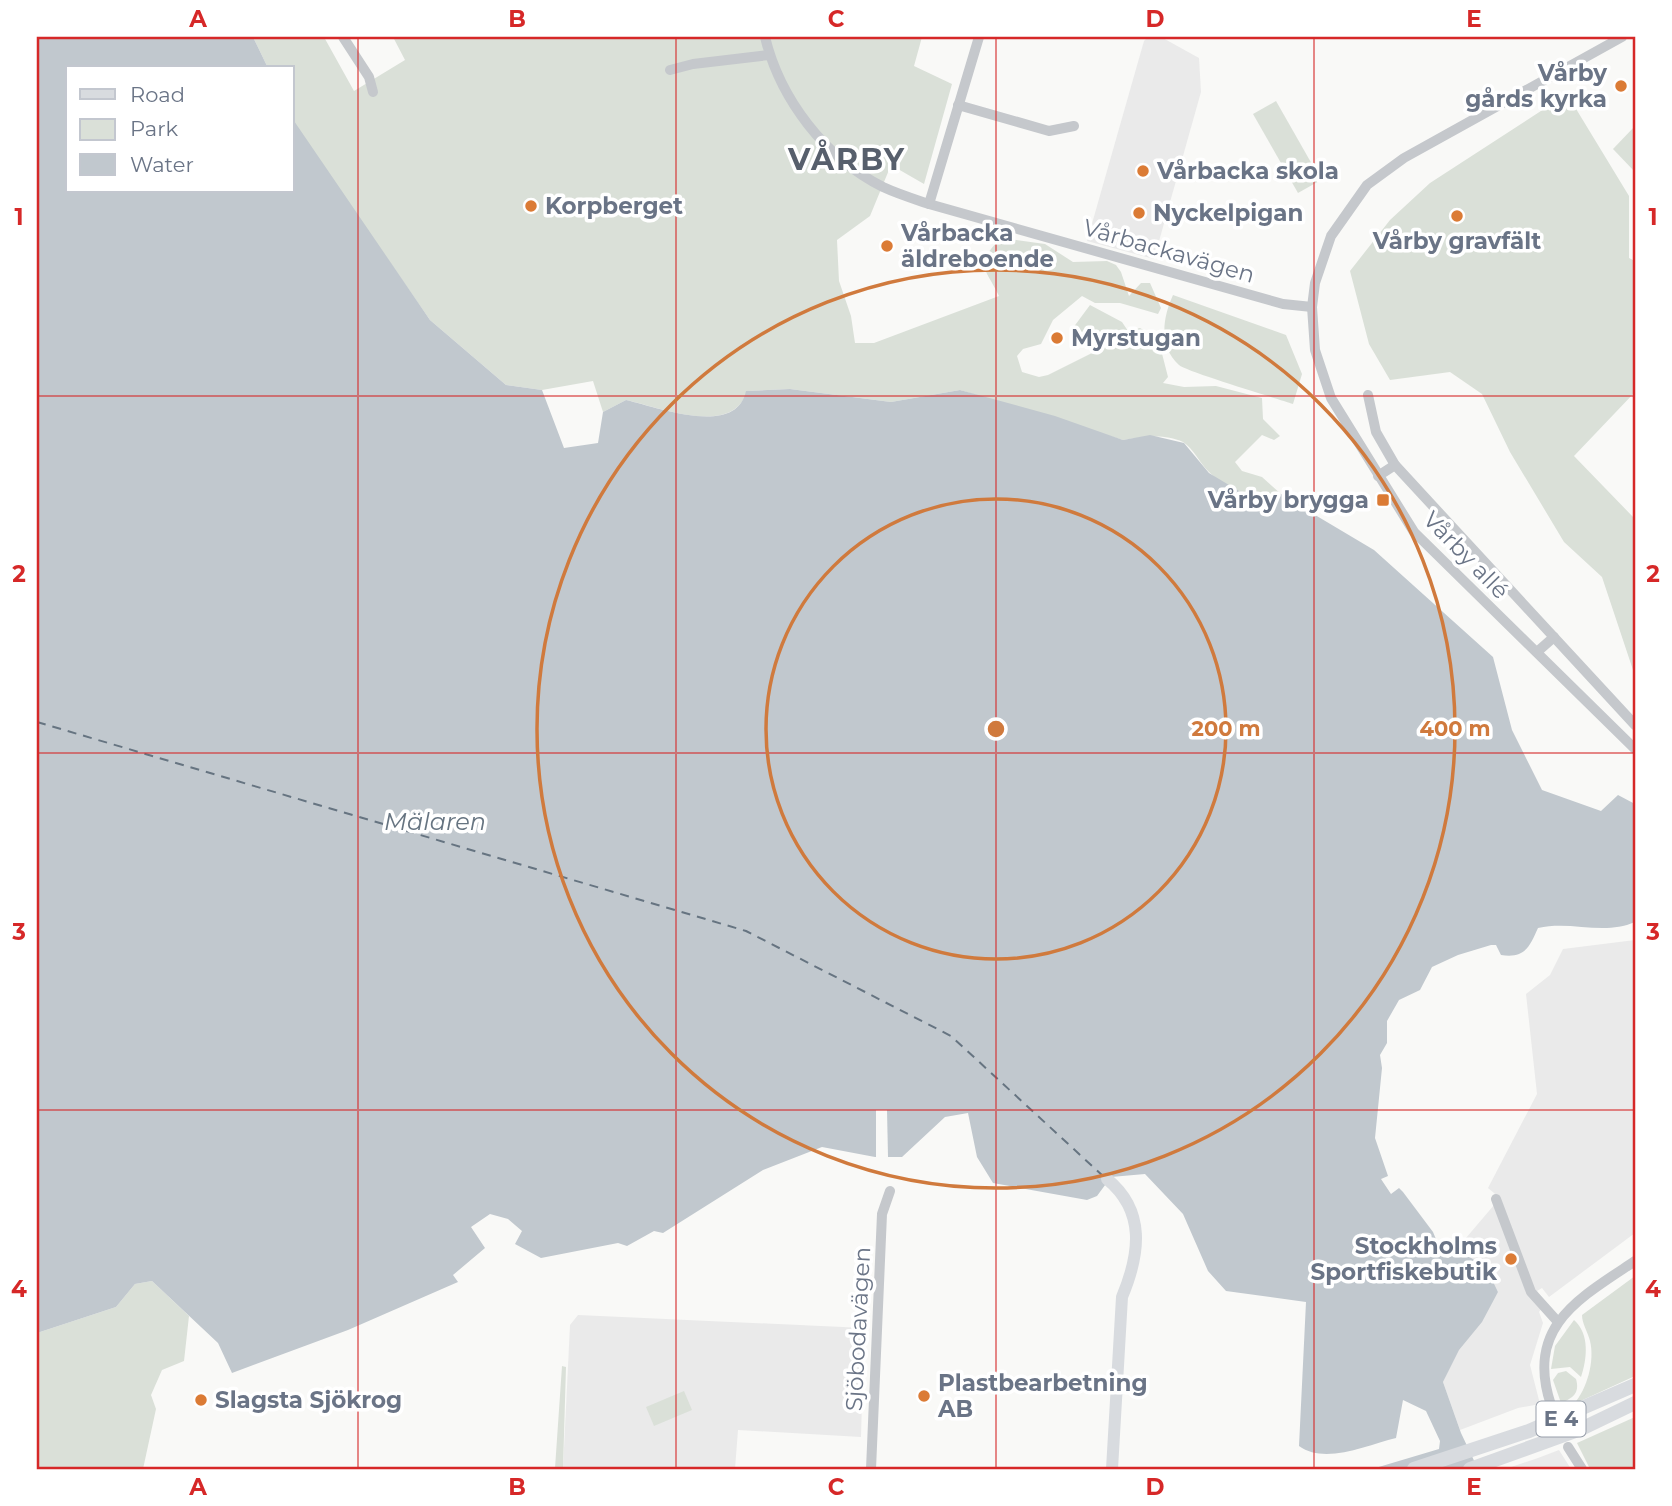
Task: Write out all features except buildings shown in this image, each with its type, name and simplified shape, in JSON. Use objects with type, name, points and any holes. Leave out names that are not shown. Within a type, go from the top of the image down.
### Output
[{"type":"highway","name":"E 4","points":[[1414,1469],[1575,1414],[1635,1385]]},
{"type":"highway","name":"E 4","points":[[1470,1469],[1581,1429],[1635,1403]]},
{"type":"main road","points":[[1107,1179],[1123,1192],[1137,1229],[1132,1273],[1122,1297],[1112,1469]]},
{"type":"street","points":[[343,37],[369,77],[373,92]]},
{"type":"street","name":"Vårbackavägen","points":[[765,37],[769,55],[803,118],[830,150],[884,187],[929,204],[1283,304],[1312,307]]},
{"type":"street","points":[[929,204],[979,37]]},
{"type":"street","name":"Vårby allé","points":[[1622,37],[1404,158],[1367,185],[1331,236],[1315,283],[1312,307],[1315,350],[1321,375],[1331,398],[1414,533],[1635,749]]},
{"type":"street","points":[[670,70],[769,55]]},
{"type":"street","points":[[958,105],[1049,131],[1073,126]]},
{"type":"street","name":"Vårby allé","points":[[1368,395],[1376,432],[1395,465],[1631,721]]},
{"type":"street","points":[[1378,476],[1395,465]]},
{"type":"street","points":[[1537,652],[1554,636]]},
{"type":"street","name":"Sjöbodavägen","points":[[871,1469],[883,1214],[890,1191]]},
{"type":"street","points":[[1496,1199],[1531,1292],[1559,1322]]},
{"type":"street","points":[[1551,1405],[1544,1382],[1543,1357],[1559,1322],[1578,1302],[1635,1261]]},
{"type":"street","points":[[1568,1447],[1582,1469]]},
{"type":"shaded area","name":"Vårbacka skola","points":[[1148,37],[1161,37],[1199,58],[1201,92],[1154,259],[1087,241],[1144,41]]},
{"type":"shaded area","points":[[1635,940],[1635,1233],[1549,1297],[1542,1288],[1537,1291],[1545,1303],[1539,1312],[1543,1323],[1530,1365],[1540,1404],[1518,1408],[1460,1430],[1443,1382],[1458,1350],[1498,1292],[1487,1270],[1459,1250],[1460,1245],[1500,1198],[1488,1188],[1537,1094],[1526,994],[1550,975],[1563,949]]},
{"type":"shaded area","points":[[578,1315],[864,1328],[861,1437],[738,1430],[735,1469],[563,1469],[570,1325]]},
{"type":"shaded area","points":[[1559,1450],[1571,1469],[1505,1469],[1538,1458]]},
{"type":"green space","points":[[253,37],[324,37],[354,91],[405,60],[393,37],[922,37],[914,66],[952,84],[924,184],[891,165],[870,216],[837,240],[839,281],[851,316],[855,343],[874,343],[999,296],[987,273],[985,261],[992,247],[1001,238],[1045,244],[1073,262],[1107,261],[1116,265],[1121,272],[1129,296],[1141,283],[1150,283],[1161,308],[1158,314],[1120,303],[1095,303],[1082,296],[1053,320],[1041,344],[1023,349],[1017,356],[1022,372],[1039,377],[1048,375],[1098,350],[1102,345],[1070,332],[1090,305],[1122,322],[1128,331],[1140,328],[1158,338],[1168,377],[1163,383],[1184,387],[1216,386],[1262,398],[1263,419],[1280,436],[1274,440],[1262,435],[1235,462],[1242,471],[1262,477],[1281,494],[1262,499],[1233,490],[1208,471],[1187,445],[1176,439],[1153,436],[1123,440],[960,390],[891,402],[790,389],[747,391],[739,405],[727,413],[694,416],[626,400],[603,412],[593,381],[542,390],[506,385],[430,320],[298,130],[294,122],[294,66],[267,66]]},
{"type":"green space","points":[[1567,94],[1629,196],[1629,258],[1635,261],[1635,392],[1574,456],[1635,519],[1635,676],[1602,577],[1564,542],[1510,452],[1482,394],[1450,372],[1390,380],[1369,344],[1350,271],[1390,220],[1430,183]]},
{"type":"green space","points":[[1276,101],[1321,180],[1298,193],[1253,114]]},
{"type":"green space","points":[[1635,126],[1635,172],[1613,149]]},
{"type":"green space","points":[[1173,295],[1286,335],[1302,374],[1293,404],[1179,365],[1168,349],[1164,331]]},
{"type":"green space","points":[[1635,1276],[1635,1376],[1574,1404],[1586,1383],[1591,1366],[1590,1341],[1582,1315]]},
{"type":"green space","points":[[152,1281],[189,1316],[184,1361],[162,1370],[151,1395],[156,1409],[143,1469],[37,1469],[37,1333],[116,1307],[135,1284]]},
{"type":"green space","points":[[1574,1320],[1585,1339],[1586,1355],[1581,1377],[1570,1367],[1551,1369],[1555,1346]]},
{"type":"green space","points":[[562,1366],[566,1367],[563,1469],[526,1469],[555,1468]]},
{"type":"green space","points":[[1566,1371],[1576,1379],[1577,1388],[1572,1397],[1561,1403],[1553,1380],[1558,1373]]},
{"type":"green space","points":[[684,1391],[692,1410],[654,1426],[646,1407]]},
{"type":"green space","points":[[1635,1417],[1635,1469],[1590,1469],[1577,1443]]},
{"type":"water","name":"Mälaren","points":[[37,37],[253,37],[267,66],[66,66],[66,192],[294,192],[294,121],[430,320],[506,385],[542,390],[564,448],[598,443],[603,412],[626,400],[675,413],[712,416],[727,413],[739,405],[746,391],[790,389],[891,402],[960,390],[1055,416],[1123,440],[1150,435],[1184,443],[1209,473],[1254,500],[1272,499],[1281,494],[1292,497],[1300,506],[1374,550],[1493,657],[1512,730],[1542,790],[1601,811],[1618,795],[1635,804],[1635,922],[1611,928],[1538,928],[1522,953],[1501,955],[1496,945],[1491,945],[1458,955],[1432,967],[1420,990],[1399,1000],[1387,1021],[1387,1043],[1380,1055],[1382,1068],[1375,1138],[1388,1176],[1381,1179],[1391,1194],[1399,1188],[1403,1192],[1433,1232],[1443,1256],[1448,1258],[1461,1251],[1487,1269],[1498,1292],[1482,1322],[1459,1350],[1443,1382],[1461,1433],[1478,1469],[1372,1469],[1439,1449],[1440,1441],[1426,1411],[1403,1400],[1396,1438],[1333,1454],[1321,1454],[1299,1446],[1306,1302],[1226,1291],[1208,1271],[1183,1214],[1145,1174],[1111,1177],[1097,1196],[1087,1200],[993,1183],[977,1157],[968,1113],[945,1117],[902,1157],[875,1157],[822,1147],[763,1170],[663,1233],[654,1231],[627,1246],[618,1243],[541,1258],[515,1244],[522,1231],[508,1219],[490,1214],[471,1227],[485,1248],[453,1275],[458,1282],[348,1330],[232,1373],[218,1343],[152,1281],[135,1284],[116,1307],[37,1333]]},
{"type":"pier","points":[[876,1110],[887,1110],[888,1157],[876,1157]]},
{"type":"ferry route","points":[[37,722],[746,931],[951,1036],[1103,1176]]},
{"type":"place","name":"Vårby gårds kyrka","points":[[1621,86]]},
{"type":"place","name":"Vårbacka skola","points":[[1143,171]]},
{"type":"place","name":"Korpberget","points":[[531,206]]},
{"type":"place","name":"Nyckelpigan","points":[[1139,213]]},
{"type":"place","name":"Vårby gravfält","points":[[1457,216]]},
{"type":"place","name":"Vårbacka äldreboende","points":[[887,246]]},
{"type":"place","name":"Myrstugan","points":[[1057,338]]},
{"type":"place","name":"Vårby brygga","points":[[1383,500]]},
{"type":"place","name":"Stockholms Sportfiskebutik","points":[[1511,1259]]},
{"type":"place","name":"Plastbearbetning AB","points":[[924,1396]]},
{"type":"place","name":"Slagsta Sjökrog","points":[[201,1400]]},
{"type":"district","name":"VÅRBY","points":[[847,160]]}]
